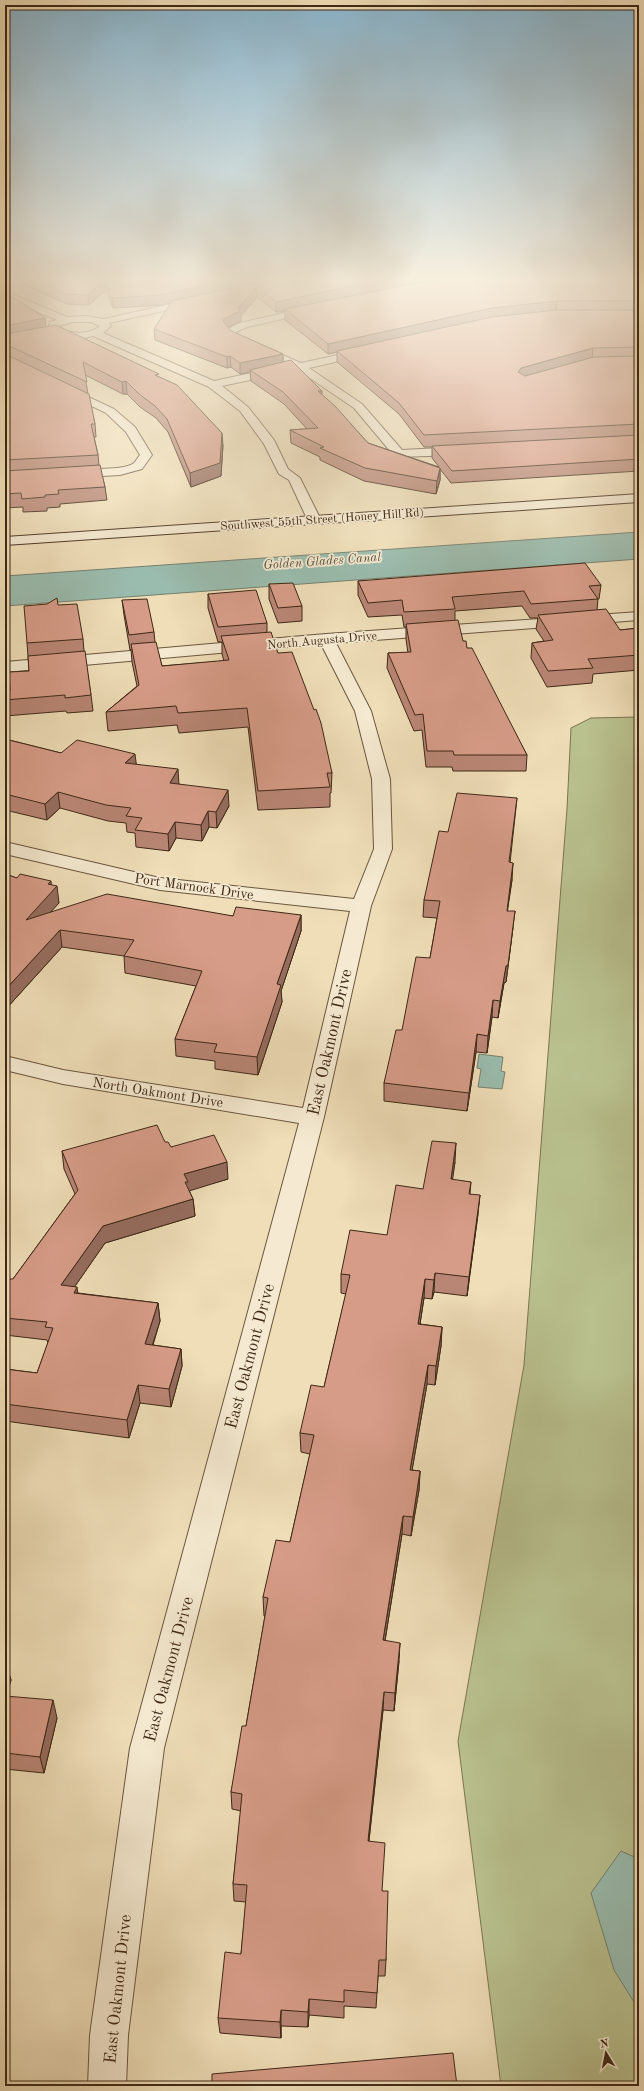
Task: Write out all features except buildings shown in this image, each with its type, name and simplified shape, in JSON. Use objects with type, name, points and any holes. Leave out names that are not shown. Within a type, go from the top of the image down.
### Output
[{"type":"street","points":[[191,376],[213,385],[244,409],[270,442],[283,471],[294,478],[314,520]]},
{"type":"street","points":[[213,385],[259,376]]},
{"type":"street","points":[[314,376],[358,406],[399,454],[471,450]]},
{"type":"street","points":[[54,383],[110,411],[131,430],[146,455],[138,466],[116,472],[61,476]]},
{"type":"street","points":[[283,471],[280,479],[283,486]]},
{"type":"street","name":"Southwest 55th Street (Honey Hill Rd)","points":[[5,541],[639,498]]},
{"type":"street","points":[[291,507],[297,521]]},
{"type":"street","name":"North Augusta Drive","points":[[5,667],[326,639],[639,616]]},
{"type":"street","name":"East Oakmont Drive","points":[[107,2086],[109,2035],[147,1748],[312,1117],[361,906],[383,849],[381,779],[363,711],[326,639]]},
{"type":"street","name":"Port Marnock Drive","points":[[5,848],[160,884],[361,906]]},
{"type":"street","name":"North Oakmont Drive","points":[[5,1063],[63,1077],[312,1117]]},
{"type":"green space","points":[[639,717],[639,2086],[501,2086],[458,1741],[524,1365],[567,809],[571,728],[591,718]]},
{"type":"water","name":"Golden Glades Canal","points":[[639,532],[639,559],[5,606],[5,576]]},
{"type":"water","points":[[479,1054],[503,1057],[501,1071],[505,1072],[502,1089],[478,1087],[481,1069],[477,1068]]},
{"type":"water","points":[[621,1851],[639,1859],[639,2010],[614,1970],[591,1893]]}]
